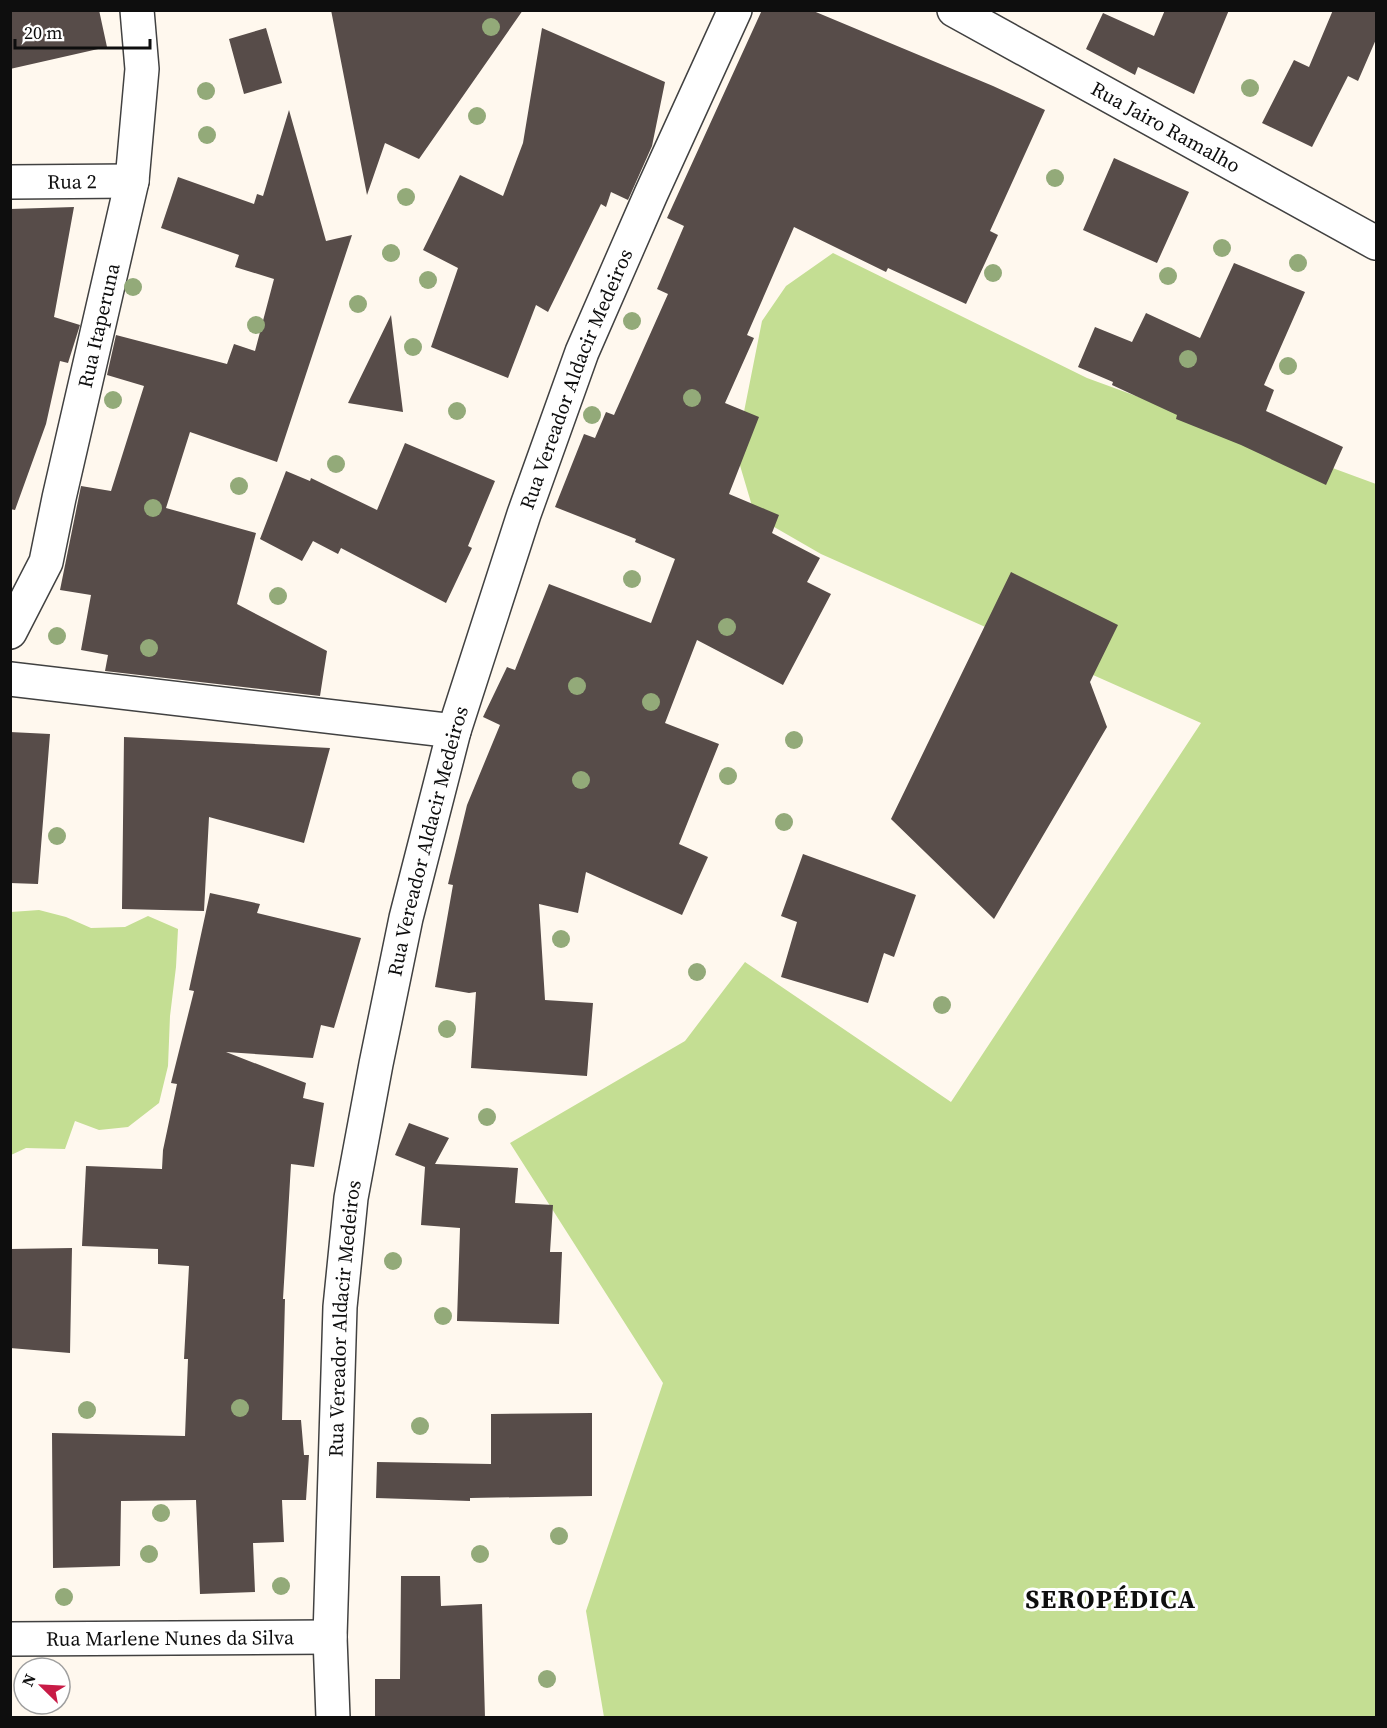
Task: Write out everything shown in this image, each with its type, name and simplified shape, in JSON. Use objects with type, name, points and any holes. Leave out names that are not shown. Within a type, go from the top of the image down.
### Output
[{"type":"street","name":"Rua Itaperuna","points":[[10,632],[46,562],[58,498],[132,181],[142,69],[136,10]]},
{"type":"street","name":"Rua Vereador Aldacir Medeiros","points":[[333,1718],[330,1637],[340,1307],[351,1198],[406,918],[454,731],[524,514],[582,352],[735,10]]},
{"type":"street","name":"Rua Jairo Ramalho","points":[[954,10],[1377,243]]},
{"type":"street","name":"Rua 2","points":[[10,182],[132,181]]},
{"type":"street","points":[[10,679],[454,731]]},
{"type":"street","name":"Rua Marlene Nunes da Silva","points":[[10,1639],[330,1637]]},
{"type":"green space","points":[[833,253],[1087,378],[1376,484],[1376,1717],[604,1717],[586,1611],[663,1383],[510,1143],[685,1041],[745,962],[951,1102],[1201,723],[821,554],[755,516],[736,452],[762,321],[786,286]]},
{"type":"green space","points":[[39,910],[66,917],[91,928],[125,927],[148,916],[178,929],[168,1066],[159,1103],[128,1127],[99,1130],[75,1121],[65,1149],[26,1148],[11,1155],[11,912]]},
{"type":"building","points":[[10,10],[99,10],[107,47],[10,69]]},
{"type":"building","points":[[331,10],[523,10],[419,159],[385,143],[367,195]]},
{"type":"building","points":[[762,10],[811,10],[1045,110],[990,231],[998,235],[966,304],[888,268],[886,272],[794,227],[747,335],[754,338],[725,403],[759,417],[729,494],[779,515],[772,533],[820,558],[807,582],[831,594],[783,685],[697,640],[665,723],[719,744],[679,844],[708,857],[682,915],[586,872],[578,913],[539,904],[545,1000],[593,1003],[587,1076],[471,1068],[476,992],[469,993],[435,987],[453,885],[448,884],[467,805],[500,725],[483,717],[507,667],[515,670],[549,584],[651,623],[675,559],[635,542],[636,539],[555,507],[584,434],[595,438],[606,412],[614,415],[668,294],[657,289],[684,226],[667,218]]},
{"type":"building","points":[[1165,10],[1229,10],[1194,94],[1138,67],[1135,75],[1086,49],[1103,13],[1154,36]]},
{"type":"building","points":[[1333,10],[1377,10],[1377,37],[1358,81],[1348,76],[1312,147],[1262,123],[1294,60],[1309,67]]},
{"type":"building","points":[[266,28],[282,83],[244,94],[229,39]]},
{"type":"building","points":[[542,28],[665,82],[652,146],[628,200],[611,192],[606,207],[601,204],[548,312],[536,305],[508,378],[431,347],[458,268],[423,250],[460,175],[503,196],[523,143]]},
{"type":"building","points":[[289,110],[326,241],[352,235],[277,462],[190,432],[166,508],[256,533],[237,604],[327,651],[320,696],[105,671],[108,655],[81,650],[91,595],[60,590],[81,486],[111,491],[144,386],[107,375],[116,335],[227,364],[234,344],[255,351],[274,279],[235,267],[239,255],[161,228],[178,177],[254,204],[257,194],[263,196]]},
{"type":"building","points":[[1114,158],[1189,192],[1157,263],[1083,230]]},
{"type":"building","points":[[74,207],[54,317],[80,325],[68,363],[60,361],[46,424],[15,510],[10,509],[10,209]]},
{"type":"building","points":[[1234,263],[1305,292],[1264,385],[1274,390],[1266,411],[1343,447],[1326,485],[1241,445],[1176,419],[1177,415],[1078,367],[1095,327],[1132,342],[1146,313],[1200,338]]},
{"type":"building","points":[[391,315],[403,412],[348,403]]},
{"type":"building","points":[[405,443],[495,481],[468,546],[472,548],[446,603],[341,548],[338,554],[313,541],[302,561],[260,539],[286,471],[310,481],[311,478],[377,510]]},
{"type":"building","points":[[1011,572],[1118,625],[1090,682],[1107,727],[994,919],[891,819]]},
{"type":"building","points":[[10,732],[50,734],[38,884],[10,883]]},
{"type":"building","points":[[124,737],[330,748],[304,843],[209,817],[204,911],[122,909]]},
{"type":"building","points":[[803,854],[916,895],[894,957],[884,953],[868,1003],[781,977],[797,922],[781,916]]},
{"type":"building","points":[[210,893],[260,904],[257,913],[361,938],[334,1028],[321,1025],[313,1058],[226,1052],[306,1083],[303,1098],[324,1103],[314,1167],[291,1164],[283,1299],[285,1299],[282,1420],[301,1420],[304,1455],[309,1455],[306,1500],[282,1500],[284,1542],[253,1543],[255,1592],[200,1594],[196,1500],[121,1501],[120,1566],[53,1568],[52,1433],[185,1436],[188,1359],[184,1359],[189,1266],[158,1264],[158,1249],[82,1246],[86,1166],[162,1169],[163,1150],[177,1084],[171,1083],[194,991],[189,990]]},
{"type":"building","points":[[409,1123],[449,1138],[435,1164],[518,1168],[515,1203],[553,1205],[550,1252],[562,1252],[559,1324],[457,1321],[460,1228],[421,1225],[425,1167],[395,1155]]},
{"type":"building","points":[[72,1248],[70,1353],[10,1348],[10,1249]]},
{"type":"building","points":[[592,1413],[592,1496],[470,1498],[470,1501],[376,1498],[377,1462],[491,1464],[491,1414]]},
{"type":"building","points":[[401,1576],[440,1576],[441,1606],[482,1604],[485,1718],[375,1718],[375,1679],[400,1679]]},
{"type":"district","name":"SEROPÉDICA","points":[[1111,1599]]}]
